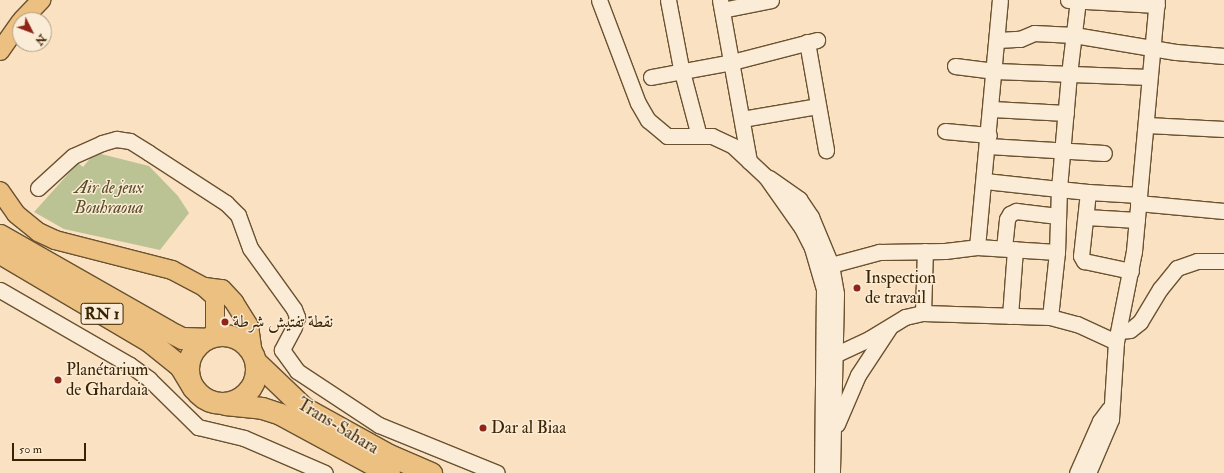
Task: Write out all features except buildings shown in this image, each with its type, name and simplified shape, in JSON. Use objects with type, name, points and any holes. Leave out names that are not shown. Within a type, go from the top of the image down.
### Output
[{"type":"highway","name":"RN 1","points":[[0,235],[182,338],[211,338]]},
{"type":"highway","name":"RN 1","points":[[0,253],[156,345],[180,366],[193,388]]},
{"type":"highway","points":[[234,337],[242,342],[255,358],[256,372],[249,391],[237,400],[222,404],[201,396],[193,388],[189,377],[191,355],[211,338],[234,337]]},
{"type":"highway","name":"Trans-Sahara","points":[[255,358],[304,408],[388,455],[431,473]]},
{"type":"highway","name":"Trans-Sahara","points":[[222,404],[262,408],[280,414],[389,473]]},
{"type":"main road","points":[[30,12],[41,0]]},
{"type":"main road","points":[[0,51],[12,34]]},
{"type":"main road","points":[[0,191],[16,214],[38,232],[55,240],[172,270],[204,287],[215,297],[211,338]]},
{"type":"main road","points":[[204,287],[222,289],[234,302],[248,326],[255,358]]},
{"type":"street","points":[[599,0],[638,103],[648,120],[667,136],[699,136],[723,139],[766,177],[802,228],[820,271],[829,358],[832,473]]},
{"type":"street","points":[[668,0],[682,72],[699,136]]},
{"type":"street","points":[[749,161],[721,5],[771,0]]},
{"type":"street","points":[[977,247],[992,109],[1000,0]]},
{"type":"street","points":[[1068,0],[1157,3],[1149,78],[1147,125],[1137,220],[1130,271],[1118,336],[1110,409],[1111,419],[1077,473]]},
{"type":"street","points":[[1050,317],[1057,252],[1062,150],[1078,0]]},
{"type":"street","points":[[998,40],[1020,39],[1034,33],[1074,35],[1153,48],[1224,56]]},
{"type":"street","points":[[651,77],[732,62],[812,41],[817,106],[826,150]]},
{"type":"street","points":[[955,66],[995,71],[1149,78]]},
{"type":"street","points":[[742,119],[817,106]]},
{"type":"street","points":[[992,109],[1066,113]]},
{"type":"street","points":[[1147,125],[1224,129]]},
{"type":"street","points":[[945,131],[989,140],[1062,150],[1104,153]]},
{"type":"street","points":[[38,188],[73,156],[87,148],[116,139],[130,141],[143,149],[226,203],[238,215],[250,248],[294,309],[297,317],[294,327],[282,350],[297,371],[379,425],[497,473]]},
{"type":"street","points":[[766,177],[787,189],[798,199],[811,217],[831,265],[836,294],[829,358],[822,473]]},
{"type":"street","points":[[985,181],[1088,192],[1224,211]]},
{"type":"street","points":[[1088,192],[1081,256],[1084,261],[1130,271]]},
{"type":"street","points":[[1010,316],[1010,248],[1007,219],[1010,214],[1016,210],[1058,216]]},
{"type":"street","points":[[1086,217],[1137,220]]},
{"type":"street","points":[[831,265],[879,252],[925,251],[977,247],[1057,252]]},
{"type":"street","points":[[923,313],[925,251]]},
{"type":"street","points":[[829,358],[906,317],[923,313],[1050,317],[1118,336],[1130,330],[1140,322],[1160,289],[1177,268],[1198,261],[1224,262]]},
{"type":"street","points":[[0,290],[130,366],[149,379],[198,427],[244,438],[325,473]]},
{"type":"street","points":[[832,441],[840,414],[858,375],[890,326]]},
{"type":"street","points":[[1088,473],[1094,447]]},
{"type":"green space","name":"Air de jeux Bouhraoua","points":[[101,154],[149,166],[178,196],[189,213],[160,250],[64,229],[34,212],[78,163],[83,167],[93,155]]},
{"type":"place","name":"Inspection de travail","points":[[857,288]]},
{"type":"place","name":"نقطة تفتيش شرطة","points":[[225,322]]},
{"type":"place","name":"Planétarium de Ghardaia","points":[[58,380]]},
{"type":"place","name":"Dar al Biaa","points":[[483,428]]}]
